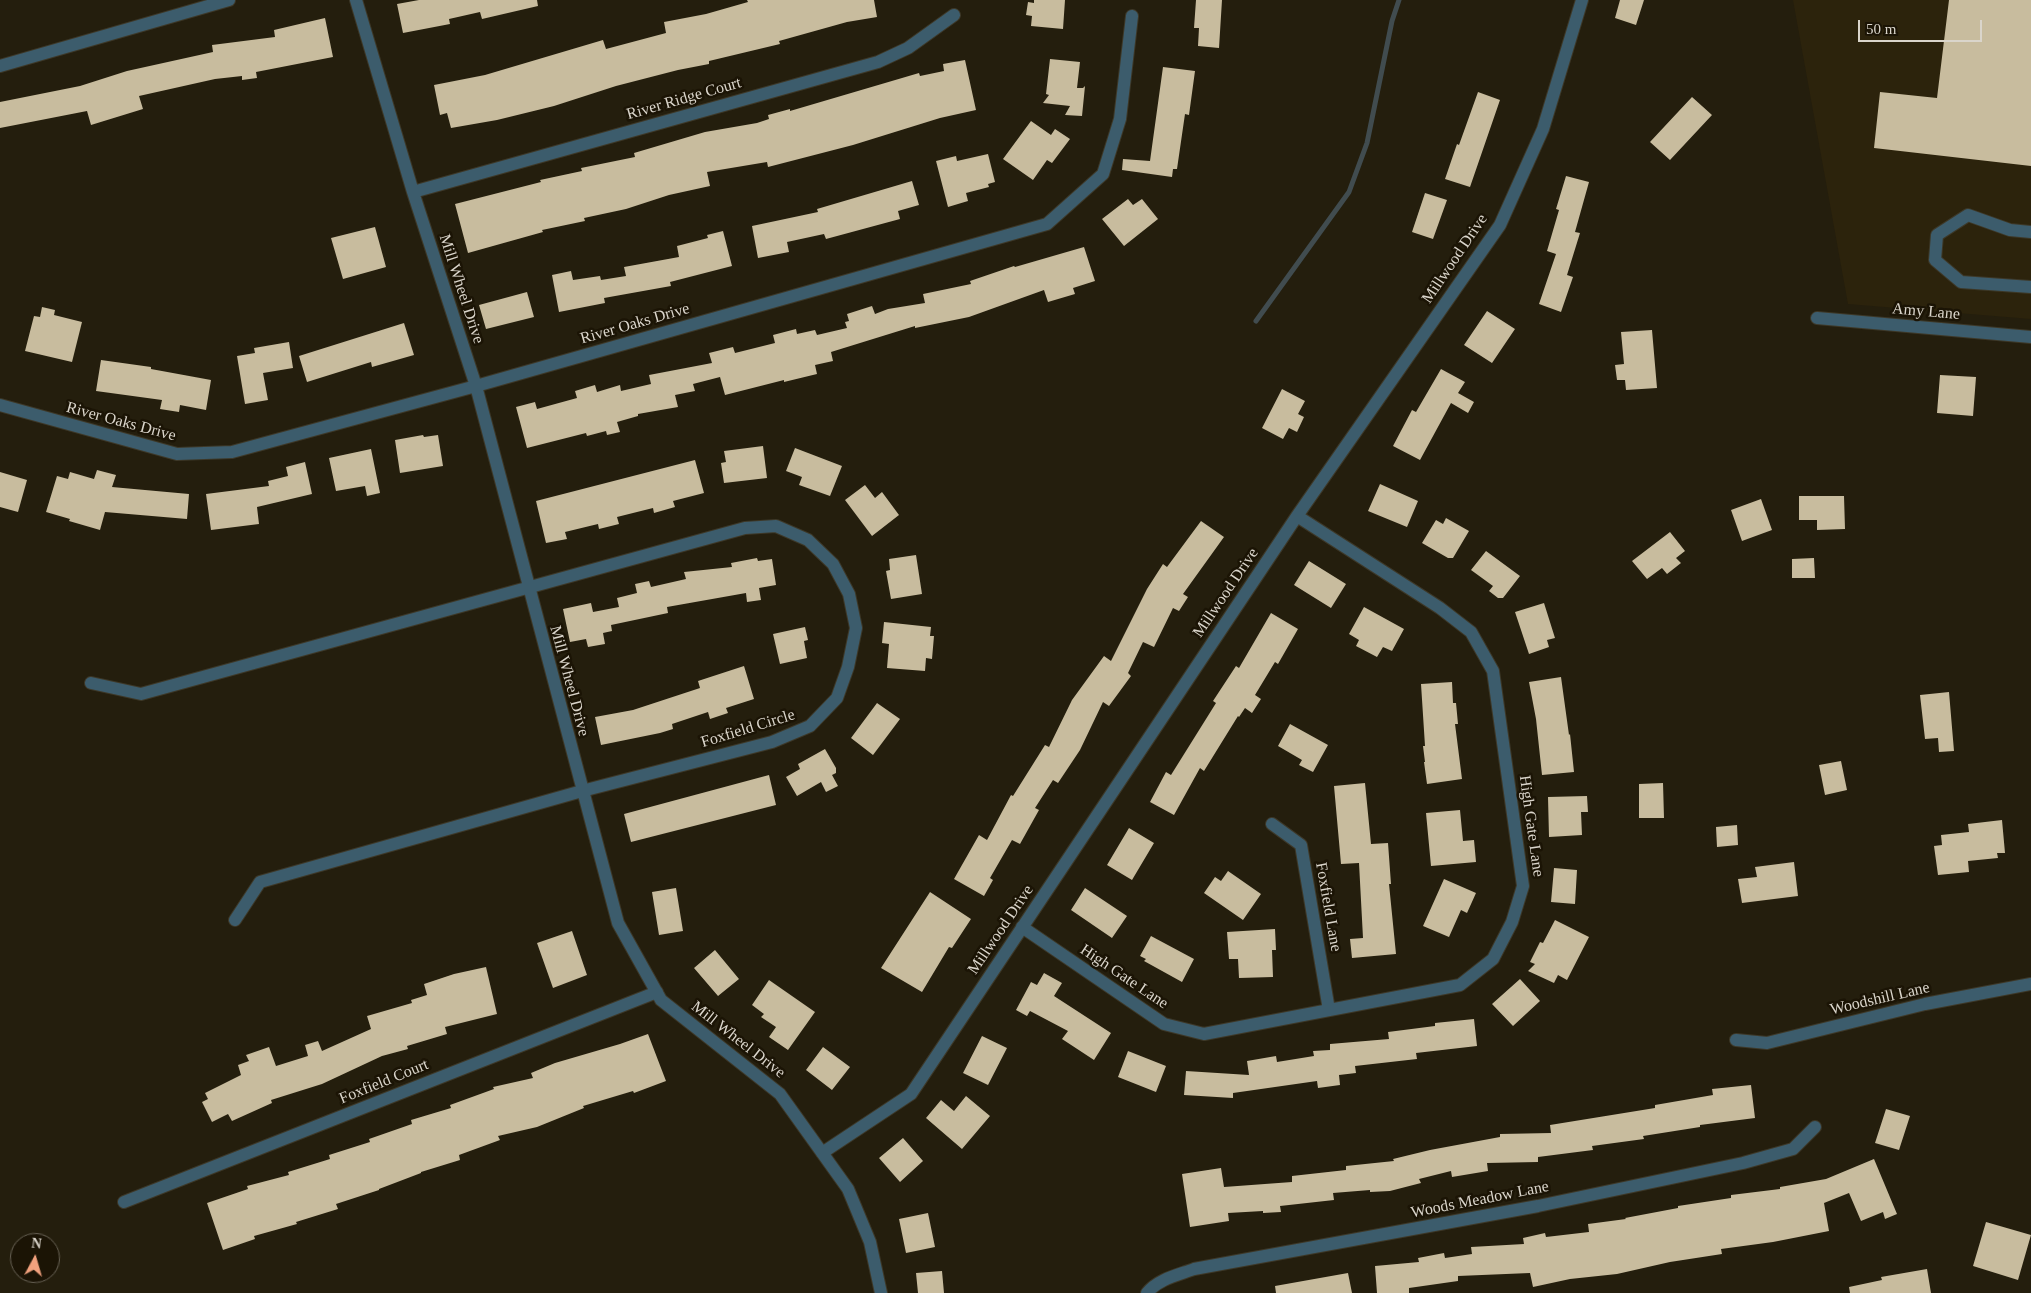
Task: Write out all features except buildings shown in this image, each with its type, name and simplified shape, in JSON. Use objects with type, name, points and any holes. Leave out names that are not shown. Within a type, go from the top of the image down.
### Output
[{"type":"street","points":[[0,66],[230,0]]},
{"type":"street","name":"Mill Wheel Drive","points":[[356,0],[413,192],[476,386],[618,924],[661,1000],[780,1094],[848,1189],[870,1242],[881,1293]]},
{"type":"street","name":"Millwood Drive","points":[[822,1153],[910,1094],[1297,516],[1500,225],[1543,129],[1582,0]]},
{"type":"street","name":"River Ridge Court","points":[[413,192],[878,62],[908,48],[954,15]]},
{"type":"street","name":"River Oaks Drive","points":[[0,405],[177,454],[232,452],[476,386],[1047,224],[1103,174],[1120,119],[1132,16]]},
{"type":"street","points":[[2031,232],[2010,230],[1968,215],[1938,235],[1935,260],[1961,282],[2031,287]]},
{"type":"street","name":"Amy Lane","points":[[1817,318],[2031,337]]},
{"type":"street","name":"High Gate Lane","points":[[1022,927],[1164,1024],[1204,1034],[1460,985],[1493,959],[1512,922],[1523,886],[1493,671],[1471,632],[1440,608],[1297,516]]},
{"type":"street","name":"Foxfield Circle","points":[[91,683],[141,694],[746,528],[776,526],[808,540],[833,564],[849,594],[856,628],[848,668],[837,698],[810,726],[772,742],[582,791],[260,882],[235,920]]},
{"type":"street","name":"Foxfield Lane","points":[[1272,824],[1301,845],[1329,1010]]},
{"type":"street","name":"Woodshill Lane","points":[[1736,1040],[1767,1043],[1925,1004],[2031,984]]},
{"type":"street","name":"Foxfield Court","points":[[124,1202],[657,992]]},
{"type":"street","name":"Woods Meadow Lane","points":[[1147,1293],[1150,1288],[1166,1279],[1194,1269],[1538,1206],[1743,1163],[1793,1149],[1815,1127]]},
{"type":"shaded area","points":[[1793,0],[2031,0],[2031,319],[1848,304]]},
{"type":"waterway","points":[[1256,321],[1349,192],[1367,143],[1392,21],[1399,0]]}]
